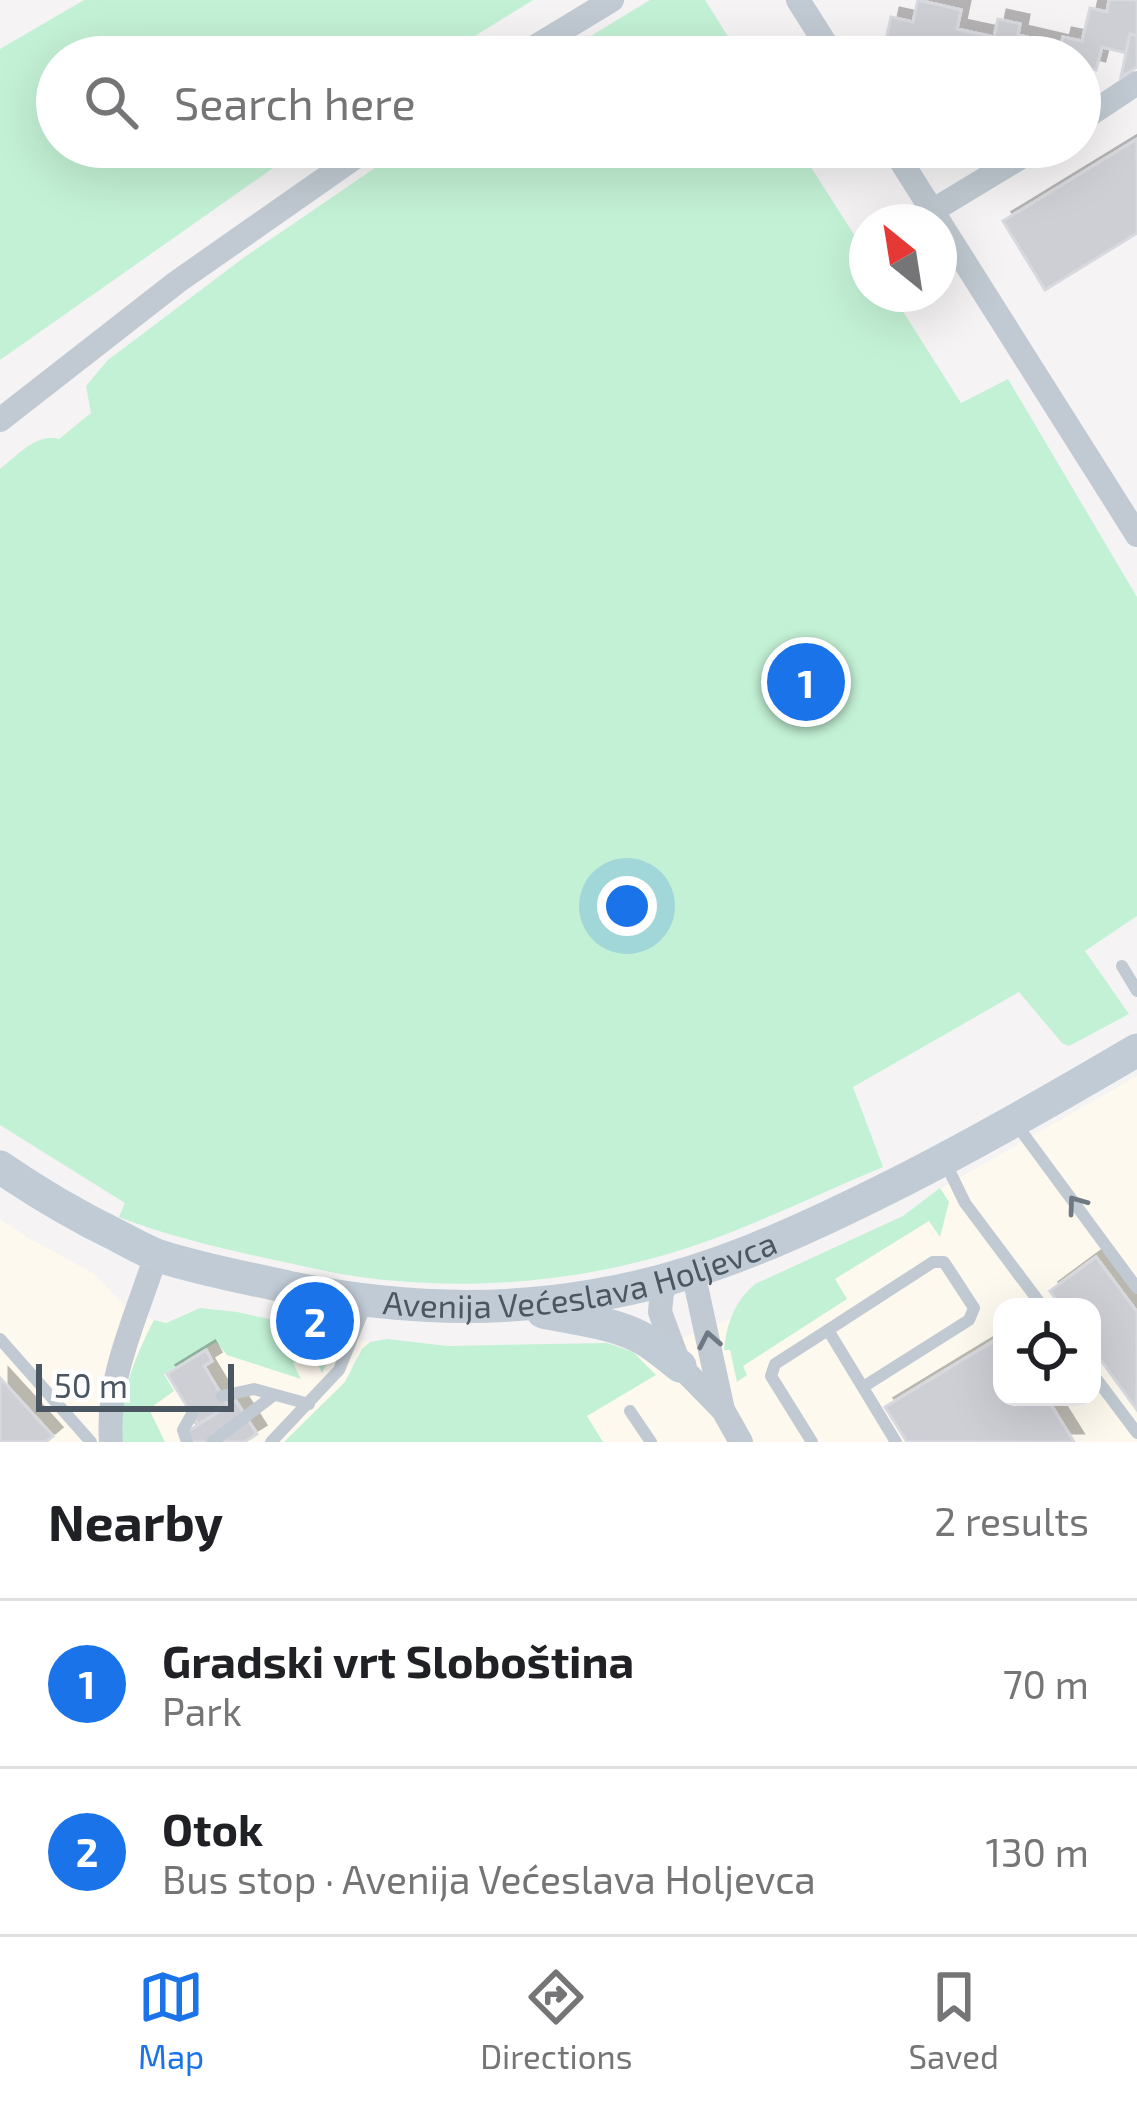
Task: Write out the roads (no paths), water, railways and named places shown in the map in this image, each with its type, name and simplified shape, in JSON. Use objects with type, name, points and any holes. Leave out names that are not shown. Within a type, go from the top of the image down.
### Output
[{"type":"street","points":[[553,36],[612,0]]},
{"type":"street","points":[[798,0],[821,36]]},
{"type":"street","points":[[1101,107],[1137,83]]},
{"type":"street","points":[[0,420],[177,282],[340,168]]},
{"type":"street","points":[[905,168],[928,204]]},
{"type":"street","points":[[944,204],[1003,168]]},
{"type":"street","points":[[957,248],[1127,498],[1137,535]]},
{"type":"street","name":"Avenija Većeslava Holjevca","points":[[0,1167],[85,1220],[156,1255],[367,1301],[506,1305],[593,1296],[682,1275],[812,1226],[944,1160],[1137,1050]]},
{"type":"street","points":[[111,1442],[111,1398],[156,1255]]},
{"type":"street","points":[[680,1366],[660,1312],[662,1292],[682,1275],[723,1410],[741,1442]]},
{"type":"street","points":[[506,1305],[600,1323],[645,1339],[723,1410]]},
{"type":"lane","points":[[1122,966],[1137,991]]},
{"type":"lane","points":[[1014,1121],[1137,1288]]},
{"type":"lane","points":[[944,1160],[965,1203],[1036,1298]]},
{"type":"lane","points":[[812,1442],[771,1376],[775,1364],[932,1262],[944,1262],[974,1308],[969,1320],[862,1388]]},
{"type":"lane","points":[[271,1442],[339,1370],[367,1301]]},
{"type":"lane","points":[[828,1330],[896,1442]]},
{"type":"lane","points":[[0,1339],[91,1442]]},
{"type":"lane","points":[[1101,1385],[1137,1433]]},
{"type":"lane","points":[[222,1396],[254,1388],[309,1405]]},
{"type":"lane","points":[[212,1442],[274,1396]]},
{"type":"lane","points":[[630,1411],[651,1442]]},
{"type":"lane","points":[[187,1442],[183,1430],[192,1414]]},
{"type":"place","name":"Gradski vrt Sloboština","points":[[806,682]]},
{"type":"place","name":"Otok","points":[[315,1321]]}]
